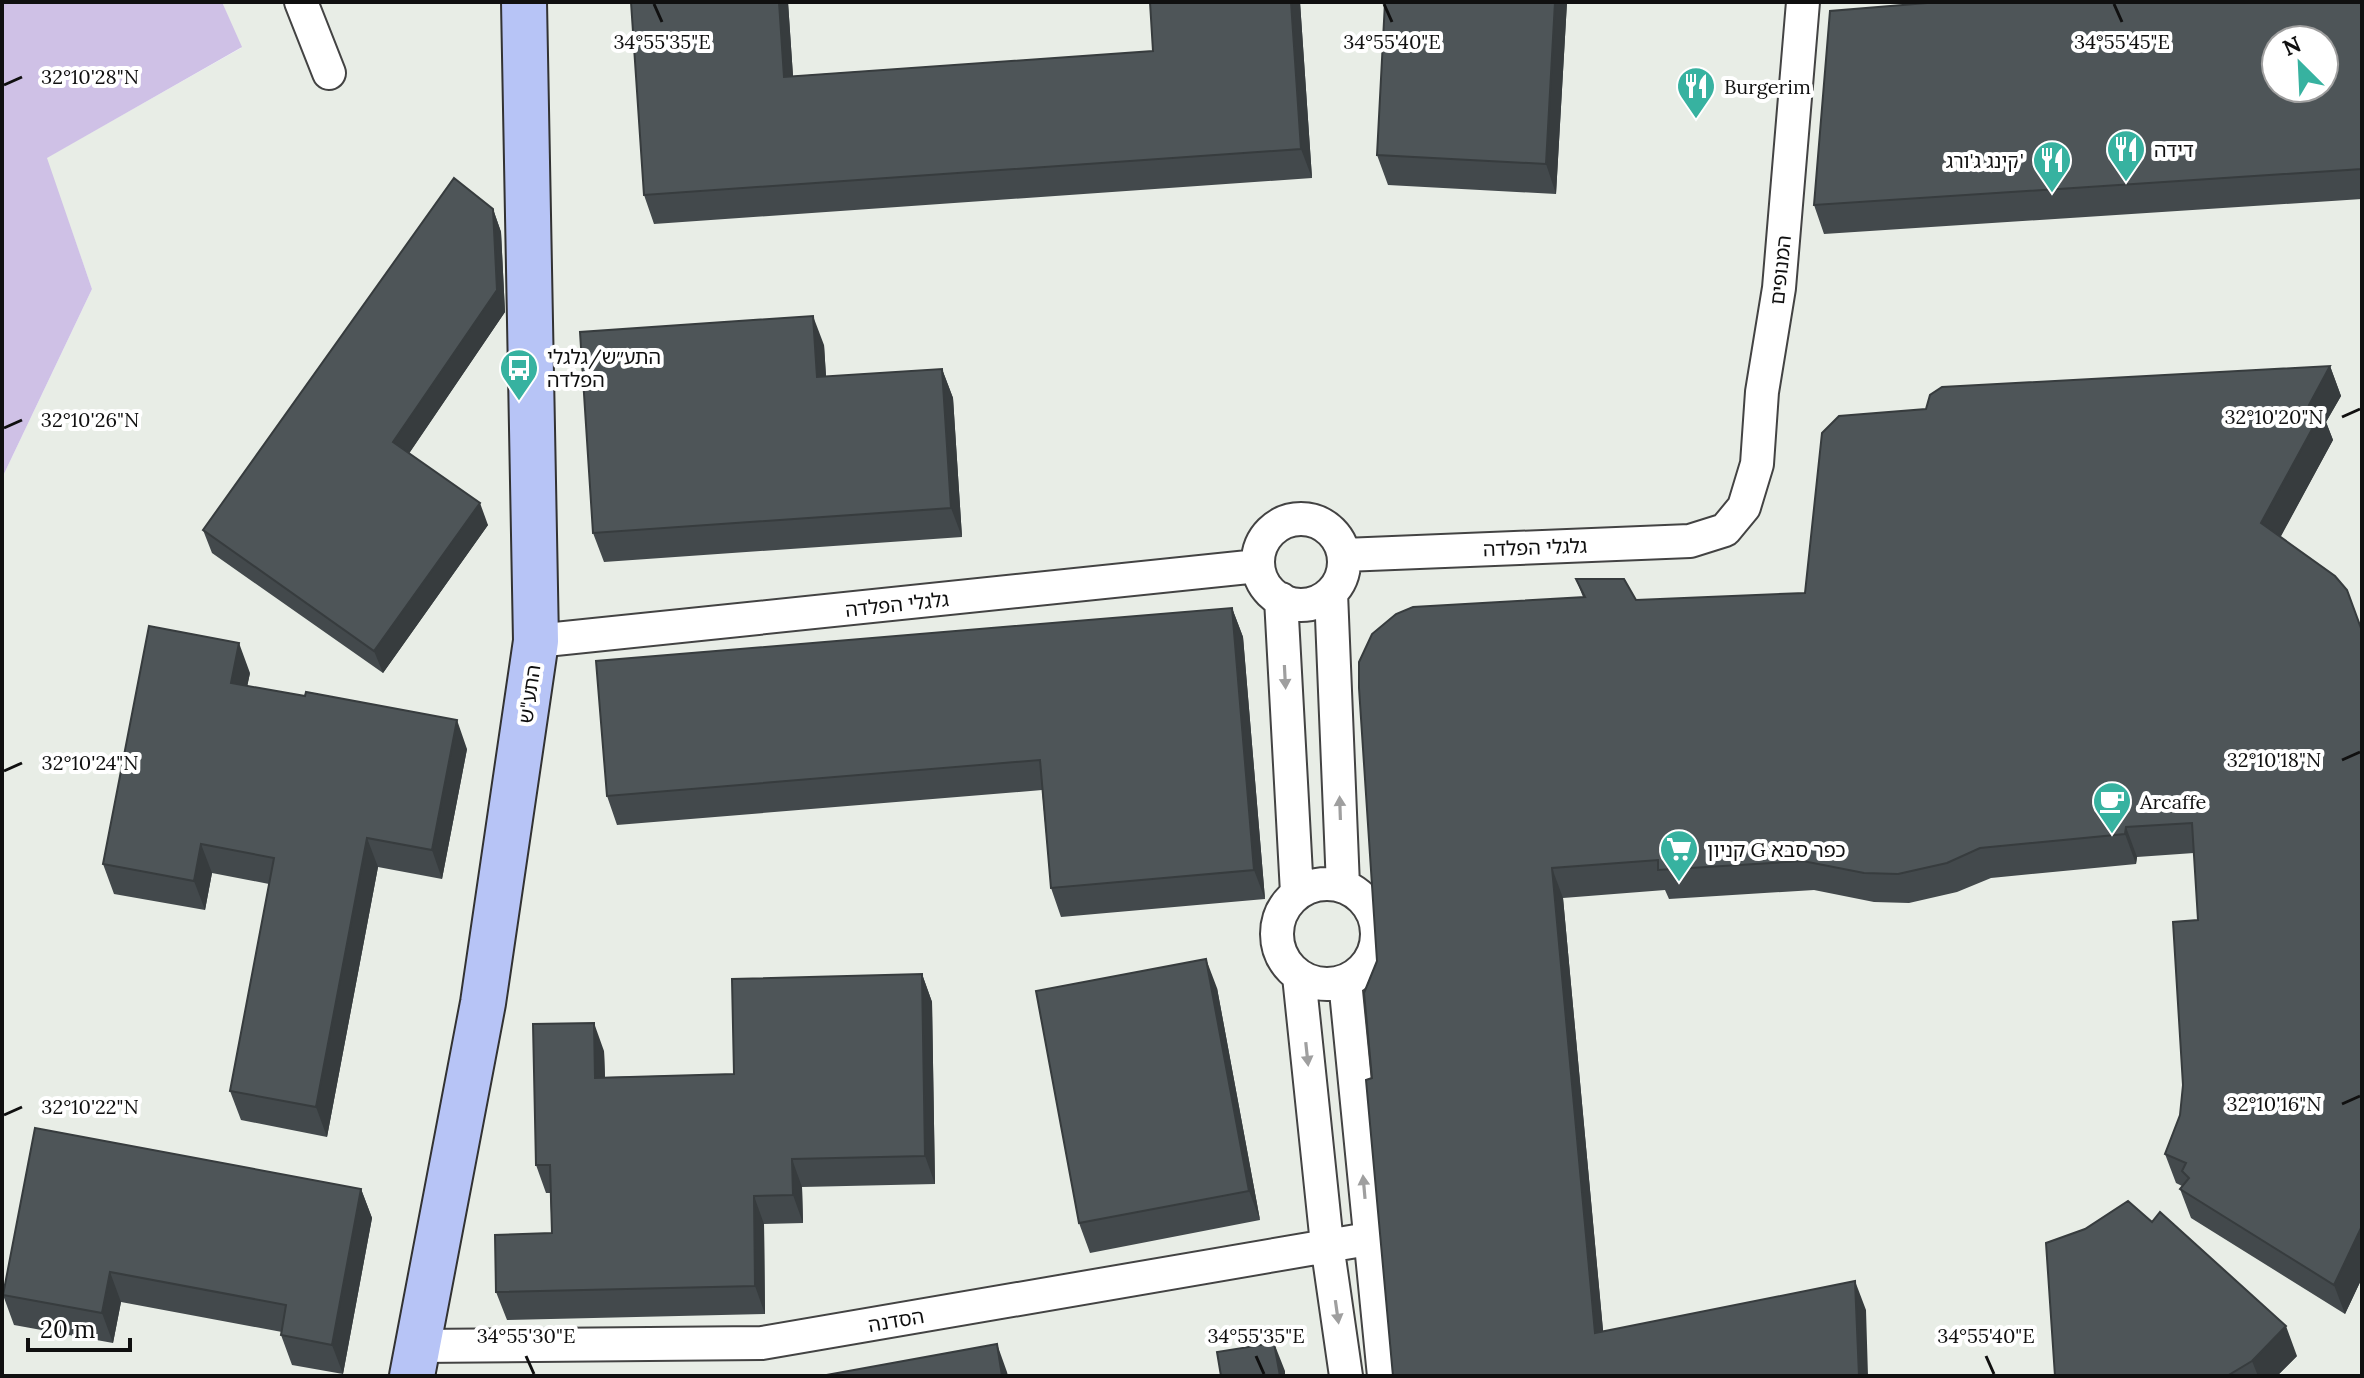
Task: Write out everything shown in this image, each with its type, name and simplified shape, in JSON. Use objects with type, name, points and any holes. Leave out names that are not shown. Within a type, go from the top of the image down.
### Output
[{"type":"street","points":[[301,2],[329,73]]},
{"type":"street","name":"התע\"ש","points":[[415,1361],[483,1003],[536,641],[524,2]]},
{"type":"street","name":"המנופים","points":[[1725,530],[1744,507],[1757,464],[1762,392],[1779,288],[1803,2]]},
{"type":"street","points":[[1331,593],[1307,605],[1281,599],[1269,591],[1258,566],[1265,538],[1275,528],[1303,519],[1329,529],[1339,541],[1344,555],[1344,569],[1331,593],[1343,886]]},
{"type":"street","name":"גלגלי הפלדה","points":[[1344,555],[1690,541],[1725,530]]},
{"type":"street","name":"גלגלי הפלדה","points":[[536,641],[1258,566]]},
{"type":"street","points":[[1281,599],[1297,893]]},
{"type":"street","points":[[1328,884],[1343,886],[1368,904],[1378,934],[1368,963],[1345,981],[1314,982],[1299,976],[1280,951],[1277,935],[1286,905],[1297,893],[1328,884]]},
{"type":"street","points":[[1299,976],[1327,1244],[1346,1376]]},
{"type":"street","points":[[1345,981],[1368,1239],[1384,1376]]},
{"type":"street","name":"הסדנה","points":[[415,1361],[762,1343],[1368,1239]]},
{"type":"shaded area","points":[[2,2],[222,2],[242,47],[47,158],[92,289],[2,478]]},
{"type":"shaded area","points":[[222,2],[2362,2],[2362,1376],[2,1376],[2,478],[92,289],[46,158],[241,48]]},
{"type":"building","points":[[631,2],[779,2],[784,77],[1153,51],[1150,2],[1291,2],[1301,149],[644,195]]},
{"type":"building","points":[[1385,2],[1555,2],[1546,164],[1377,155]]},
{"type":"building","points":[[1939,2],[2362,2],[2362,169],[1814,205],[1830,11]]},
{"type":"building","points":[[454,178],[493,209],[497,290],[393,442],[480,503],[374,651],[203,530]]},
{"type":"building","points":[[813,316],[817,377],[942,369],[951,508],[593,533],[580,332]]},
{"type":"building","name":"קניון G כפר סבא","points":[[2330,366],[2309,405],[2322,411],[2261,523],[2335,576],[2347,590],[2362,631],[2362,1226],[2334,1285],[2180,1189],[2189,1178],[2182,1171],[2186,1163],[2165,1154],[2180,1115],[2183,1085],[2173,922],[2198,920],[2192,823],[2126,827],[2125,834],[1980,848],[1947,863],[1898,874],[1864,873],[1803,861],[1658,870],[1658,860],[1552,868],[1595,1333],[1855,1281],[1859,1376],[1393,1376],[1366,1080],[1372,1078],[1364,993],[1377,961],[1359,662],[1372,634],[1396,614],[1413,607],[1585,597],[1576,579],[1624,579],[1636,600],[1805,593],[1822,433],[1839,416],[1926,409],[1930,395],[1942,387]]},
{"type":"building","points":[[1232,608],[1254,870],[1051,888],[1040,760],[607,796],[596,661]]},
{"type":"building","points":[[149,626],[239,643],[231,683],[305,696],[306,692],[457,720],[432,850],[367,838],[316,1107],[230,1091],[274,858],[201,844],[194,881],[103,864]]},
{"type":"building","points":[[1206,959],[1249,1191],[1079,1223],[1036,991]]},
{"type":"building","points":[[922,974],[925,1156],[792,1159],[793,1195],[754,1196],[755,1286],[496,1292],[495,1235],[552,1233],[550,1165],[536,1165],[533,1024],[594,1023],[595,1078],[734,1074],[732,979]]},
{"type":"building","points":[[35,1128],[361,1189],[332,1345],[281,1335],[286,1305],[110,1272],[102,1313],[3,1295]]},
{"type":"building","points":[[2128,1201],[2152,1222],[2160,1212],[2286,1326],[2252,1361],[2227,1376],[2055,1376],[2046,1243],[2085,1229]]},
{"type":"building","points":[[1274,1343],[1280,1376],[1221,1376],[1217,1352]]},
{"type":"building","points":[[997,1344],[1002,1376],[821,1376]]},
{"type":"place","name":"Burgerim","points":[[1696,120]]},
{"type":"place","name":"דידה","points":[[2126,183]]},
{"type":"place","name":"קינג ג'ורג'","points":[[2052,194]]},
{"type":"place","name":"התע״ש/גלגלי הפלדה","points":[[519,402]]},
{"type":"place","name":"Arcaffe","points":[[2112,835]]},
{"type":"place","name":"קניון G כפר סבא","points":[[1679,883]]}]
